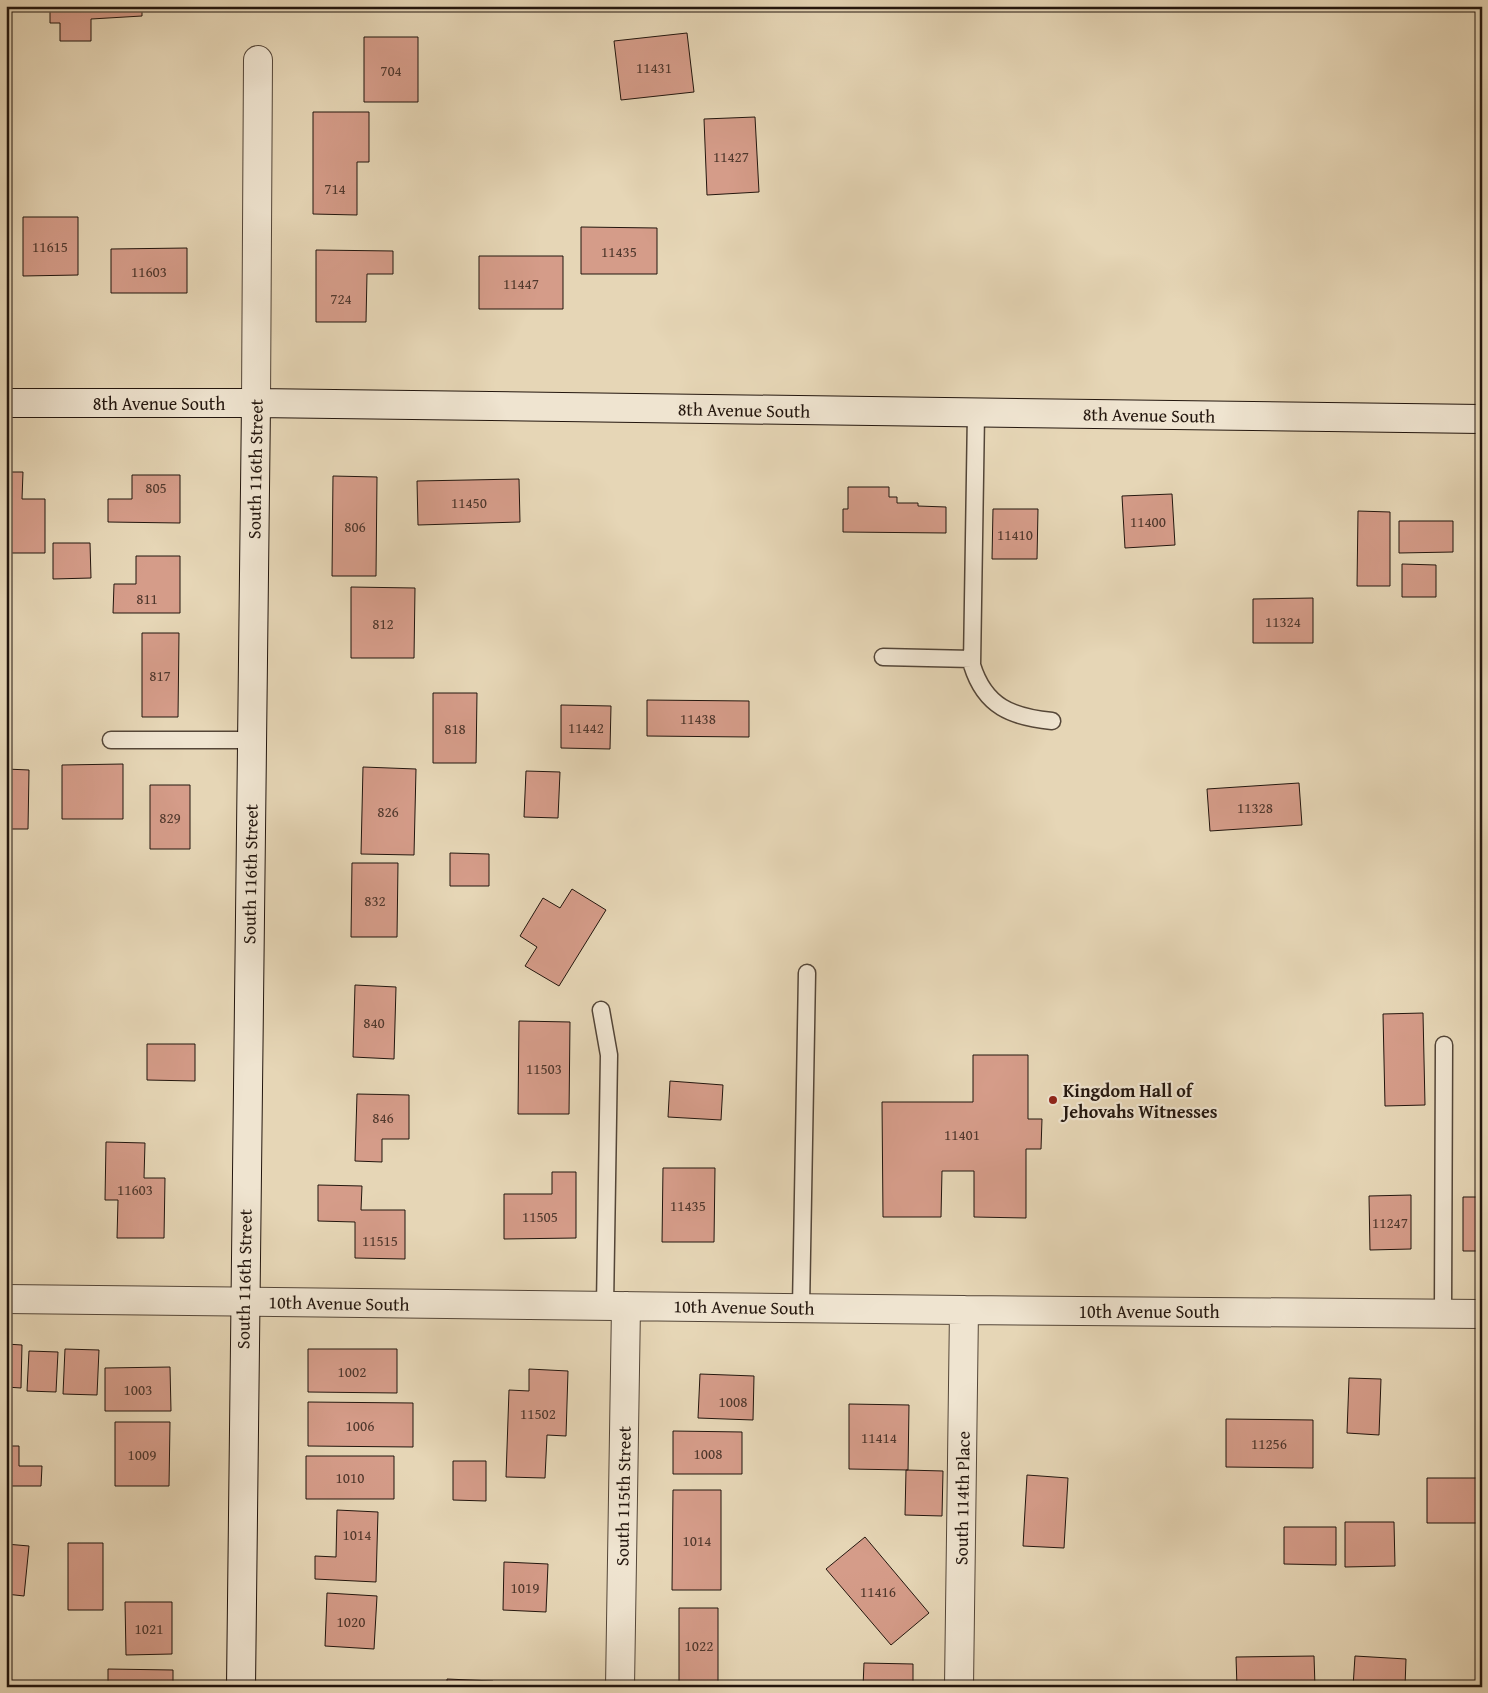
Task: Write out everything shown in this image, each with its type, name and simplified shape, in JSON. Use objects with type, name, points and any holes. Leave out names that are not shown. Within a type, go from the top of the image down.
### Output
[{"type":"street","name":"South 116th Street","points":[[241,1687],[256,403],[258,60]]},
{"type":"street","name":"8th Avenue South","points":[[6,403],[256,403],[1482,419]]},
{"type":"street","name":"10th Avenue South","points":[[6,1299],[1482,1314]]},
{"type":"street","name":"South 115th Street","points":[[616,1306],[620,1687]]},
{"type":"street","name":"South 114th Place","points":[[959,1687],[964,1310]]},
{"type":"lane","points":[[976,413],[972,659],[975,673],[985,693],[1001,707],[1023,718],[1052,721]]},
{"type":"lane","points":[[883,657],[972,659]]},
{"type":"lane","points":[[111,740],[251,740]]},
{"type":"lane","points":[[801,1308],[807,973]]},
{"type":"lane","name":"South 115th Street","points":[[601,1010],[609,1056],[616,1306]]},
{"type":"lane","points":[[1443,1313],[1444,1045]]},
{"type":"building","points":[[61,6],[142,6],[142,16],[91,19],[91,41],[60,41],[60,23],[50,23],[50,10],[61,10]]},
{"type":"building","points":[[687,33],[694,92],[621,100],[614,41]]},
{"type":"building","points":[[364,37],[418,37],[418,102],[364,102]]},
{"type":"building","points":[[313,112],[369,112],[369,162],[357,162],[357,215],[313,214]]},
{"type":"building","points":[[755,117],[759,192],[707,195],[704,119]]},
{"type":"building","points":[[23,217],[78,217],[78,275],[23,276]]},
{"type":"building","points":[[581,227],[657,228],[657,274],[581,274]]},
{"type":"building","points":[[187,248],[187,293],[111,293],[111,249]]},
{"type":"building","points":[[316,250],[393,251],[393,274],[367,274],[366,322],[316,322]]},
{"type":"building","points":[[479,256],[563,256],[563,309],[479,309]]},
{"type":"building","points":[[6,472],[23,472],[22,499],[45,499],[45,553],[6,553]]},
{"type":"building","points":[[132,475],[180,475],[180,523],[108,522],[108,499],[132,499]]},
{"type":"building","points":[[333,476],[377,477],[376,576],[332,576]]},
{"type":"building","points":[[519,479],[520,522],[418,525],[417,481]]},
{"type":"building","points":[[848,487],[889,487],[889,497],[897,497],[897,503],[918,503],[918,506],[946,507],[946,533],[843,532],[843,509],[848,509]]},
{"type":"building","points":[[1172,494],[1175,545],[1125,548],[1122,496]]},
{"type":"building","points":[[993,509],[1038,509],[1037,559],[992,559]]},
{"type":"building","points":[[1358,511],[1390,512],[1390,586],[1357,586]]},
{"type":"building","points":[[1399,521],[1453,521],[1453,552],[1399,553]]},
{"type":"building","points":[[53,543],[90,543],[91,578],[53,579]]},
{"type":"building","points":[[136,556],[180,556],[180,613],[113,613],[114,584],[136,584]]},
{"type":"building","points":[[1402,564],[1436,565],[1436,597],[1402,597]]},
{"type":"building","points":[[351,587],[415,588],[414,658],[351,658]]},
{"type":"building","points":[[1313,598],[1313,643],[1253,643],[1253,599]]},
{"type":"building","points":[[142,633],[179,633],[178,717],[142,717]]},
{"type":"building","points":[[433,693],[477,693],[476,763],[433,763]]},
{"type":"building","points":[[647,700],[749,701],[749,737],[647,736]]},
{"type":"building","points":[[561,705],[611,706],[610,749],[561,748]]},
{"type":"building","points":[[123,764],[123,819],[62,819],[62,765]]},
{"type":"building","points":[[363,767],[416,769],[414,855],[361,854]]},
{"type":"building","points":[[6,769],[29,770],[28,829],[6,829]]},
{"type":"building","points":[[526,771],[560,772],[558,818],[524,817]]},
{"type":"building","points":[[1299,783],[1302,825],[1210,831],[1207,789]]},
{"type":"building","points":[[150,785],[190,785],[190,849],[150,849]]},
{"type":"building","points":[[450,853],[489,854],[489,886],[450,886]]},
{"type":"building","points":[[352,863],[398,863],[397,937],[351,937]]},
{"type":"building","points":[[572,889],[606,910],[559,986],[525,966],[537,947],[520,936],[543,898],[560,908]]},
{"type":"building","points":[[355,985],[396,987],[394,1059],[353,1057]]},
{"type":"building","points":[[1423,1013],[1425,1105],[1385,1106],[1383,1014]]},
{"type":"building","points":[[519,1021],[570,1022],[569,1114],[518,1114]]},
{"type":"building","points":[[147,1044],[195,1044],[195,1081],[147,1080]]},
{"type":"building","points":[[973,1055],[1028,1055],[1028,1119],[1042,1119],[1041,1149],[1026,1149],[1026,1218],[974,1217],[974,1171],[942,1171],[941,1217],[883,1217],[882,1102],[973,1102]]},
{"type":"building","points":[[1477,1080],[1482,1080],[1482,1119],[1477,1119]]},
{"type":"building","points":[[670,1081],[723,1085],[721,1120],[668,1117]]},
{"type":"building","points":[[357,1094],[409,1095],[409,1139],[382,1139],[382,1162],[355,1161]]},
{"type":"building","points":[[106,1142],[145,1143],[144,1178],[165,1178],[164,1238],[117,1238],[118,1200],[105,1200]]},
{"type":"building","points":[[663,1168],[715,1168],[714,1242],[662,1242]]},
{"type":"building","points":[[552,1172],[576,1172],[576,1238],[504,1239],[504,1194],[552,1194]]},
{"type":"building","points":[[318,1185],[362,1186],[361,1210],[405,1210],[405,1259],[355,1258],[355,1222],[318,1221]]},
{"type":"building","points":[[1411,1195],[1411,1249],[1370,1250],[1369,1196]]},
{"type":"building","points":[[1463,1197],[1482,1197],[1482,1251],[1463,1251]]},
{"type":"building","points":[[6,1344],[22,1345],[21,1388],[6,1387]]},
{"type":"building","points":[[65,1349],[99,1350],[97,1395],[63,1394]]},
{"type":"building","points":[[308,1349],[397,1349],[397,1393],[308,1392]]},
{"type":"building","points":[[29,1351],[58,1352],[56,1392],[27,1391]]},
{"type":"building","points":[[170,1367],[171,1411],[105,1411],[105,1368]]},
{"type":"building","points":[[529,1369],[568,1371],[566,1436],[547,1435],[545,1478],[506,1477],[509,1390],[529,1391]]},
{"type":"building","points":[[700,1374],[754,1376],[753,1420],[698,1418]]},
{"type":"building","points":[[1349,1378],[1381,1379],[1379,1435],[1347,1433]]},
{"type":"building","points":[[308,1402],[413,1403],[413,1447],[308,1446]]},
{"type":"building","points":[[849,1404],[909,1405],[908,1470],[849,1469]]},
{"type":"building","points":[[1226,1419],[1313,1420],[1313,1468],[1226,1467]]},
{"type":"building","points":[[115,1422],[170,1422],[169,1486],[115,1486]]},
{"type":"building","points":[[673,1431],[742,1432],[742,1474],[673,1474]]},
{"type":"building","points":[[6,1446],[19,1446],[19,1466],[42,1466],[41,1486],[6,1486]]},
{"type":"building","points":[[306,1456],[394,1456],[394,1499],[306,1499]]},
{"type":"building","points":[[453,1461],[486,1461],[486,1501],[453,1500]]},
{"type":"building","points":[[906,1470],[943,1471],[942,1516],[905,1515]]},
{"type":"building","points":[[1027,1475],[1068,1478],[1064,1548],[1023,1546]]},
{"type":"building","points":[[1427,1478],[1482,1478],[1482,1523],[1427,1523]]},
{"type":"building","points":[[673,1490],[721,1490],[721,1590],[672,1590]]},
{"type":"building","points":[[337,1510],[378,1512],[376,1582],[315,1579],[315,1556],[336,1557]]},
{"type":"building","points":[[1345,1522],[1394,1522],[1395,1566],[1345,1567]]},
{"type":"building","points":[[1284,1527],[1336,1527],[1336,1565],[1284,1564]]},
{"type":"building","points":[[865,1537],[929,1613],[891,1645],[826,1569]]},
{"type":"building","points":[[68,1543],[103,1543],[103,1610],[68,1610]]},
{"type":"building","points":[[6,1544],[29,1546],[24,1596],[6,1594]]},
{"type":"building","points":[[504,1562],[548,1564],[546,1612],[503,1610]]},
{"type":"building","points":[[327,1593],[377,1596],[374,1649],[325,1646]]},
{"type":"building","points":[[125,1602],[172,1602],[172,1654],[126,1655]]},
{"type":"building","points":[[679,1608],[718,1608],[718,1682],[679,1683]]},
{"type":"building","points":[[1314,1656],[1315,1687],[1237,1687],[1236,1657]]},
{"type":"building","points":[[1355,1656],[1406,1659],[1405,1687],[1353,1687]]},
{"type":"building","points":[[864,1663],[913,1664],[913,1687],[863,1687]]},
{"type":"building","points":[[108,1669],[173,1670],[173,1687],[108,1687]]},
{"type":"building","points":[[447,1679],[493,1681],[493,1687],[447,1687]]},
{"type":"place","name":"Kingdom Hall of Jehovahs Witnesses","points":[[1053,1100]]}]
